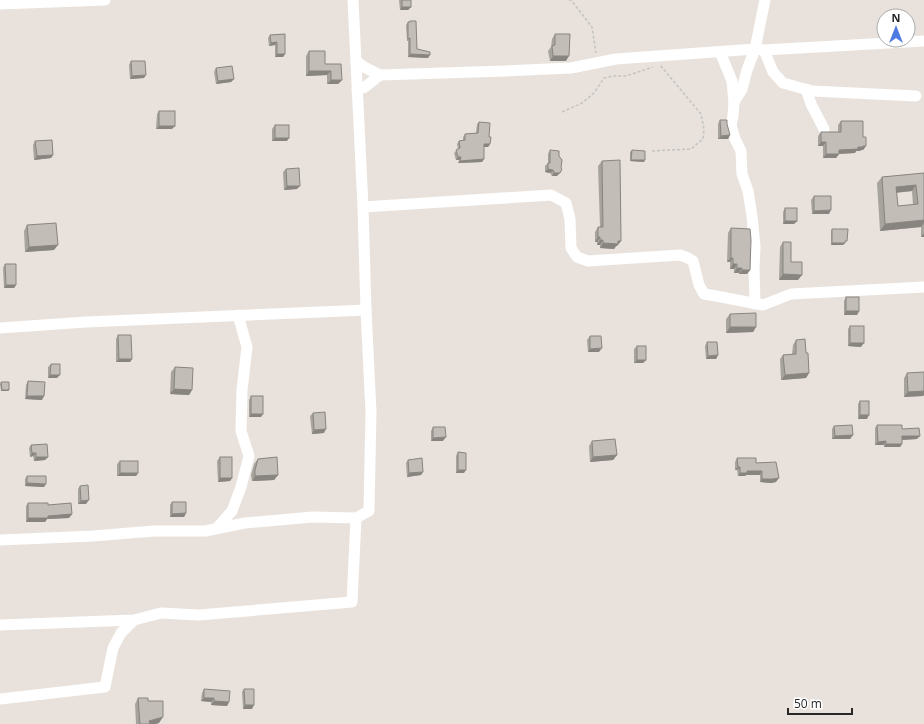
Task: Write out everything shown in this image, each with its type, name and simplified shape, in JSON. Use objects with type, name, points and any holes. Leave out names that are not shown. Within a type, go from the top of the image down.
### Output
[{"type":"street","points":[[0,4],[105,0]]},
{"type":"street","points":[[0,540],[92,536],[154,531],[205,531],[245,523],[298,518],[356,518],[369,512],[371,412],[353,0]]},
{"type":"street","points":[[734,102],[742,89],[747,70],[760,49],[765,0]]},
{"type":"street","points":[[356,61],[380,75],[505,71],[571,68],[616,59],[651,62],[720,52],[924,41]]},
{"type":"street","points":[[760,49],[773,72],[783,83],[812,91],[916,96]]},
{"type":"street","points":[[720,52],[732,81],[734,102],[731,125],[735,139],[741,151],[742,174],[748,191],[752,216],[755,247],[755,304]]},
{"type":"street","points":[[357,90],[365,87],[380,75]]},
{"type":"street","points":[[806,89],[811,104],[824,129]]},
{"type":"street","points":[[362,207],[551,195],[566,203],[570,219],[571,248],[577,257],[588,261],[680,255],[693,262],[699,285],[704,294],[755,304],[763,305],[791,294],[924,287]]},
{"type":"street","points":[[0,328],[93,321],[366,310]]},
{"type":"street","points":[[217,528],[232,512],[241,487],[249,456],[241,431],[242,390],[247,347],[238,315]]},
{"type":"street","points":[[0,625],[134,620],[162,614],[199,615],[352,602],[356,518]]},
{"type":"street","points":[[0,699],[105,687],[113,648],[121,633],[134,620]]},
{"type":"path","points":[[569,0],[571,0],[592,27],[598,63]]},
{"type":"path","points":[[562,112],[582,103],[594,93],[604,78],[626,76],[651,62],[659,64],[701,114],[704,129],[703,139],[691,149],[652,151]]},
{"type":"building","points":[[402,0],[411,0],[411,7],[402,7]]},
{"type":"building","points":[[416,21],[417,49],[430,52],[430,55],[410,54],[408,22]]},
{"type":"building","points":[[285,34],[285,54],[277,54],[277,42],[271,43],[270,35]]},
{"type":"building","points":[[555,34],[570,34],[569,56],[553,56],[552,46],[555,45]]},
{"type":"building","points":[[309,51],[325,51],[325,64],[341,64],[342,80],[331,80],[331,71],[309,71]]},
{"type":"building","points":[[131,61],[145,61],[146,75],[132,76]]},
{"type":"building","points":[[232,66],[234,79],[218,81],[216,68]]},
{"type":"building","points":[[159,111],[175,111],[175,126],[159,126]]},
{"type":"building","points":[[720,120],[727,120],[730,135],[721,136]]},
{"type":"building","points":[[841,121],[863,121],[863,137],[866,137],[866,146],[858,147],[858,149],[839,150],[839,154],[826,154],[826,142],[821,142],[821,132],[841,132]]},
{"type":"building","points":[[479,122],[490,123],[490,144],[484,144],[484,159],[460,161],[461,157],[458,157],[456,150],[460,148],[459,141],[465,140],[465,134],[478,133]]},
{"type":"building","points":[[275,125],[289,125],[289,138],[275,138]]},
{"type":"building","points":[[52,140],[53,155],[37,156],[35,141]]},
{"type":"building","points":[[550,150],[559,151],[559,156],[562,160],[562,169],[560,173],[554,173],[553,170],[548,169],[548,163],[550,163]]},
{"type":"building","points":[[632,150],[645,151],[645,160],[631,160]]},
{"type":"building","points":[[620,160],[621,241],[618,241],[618,244],[603,243],[603,240],[600,240],[600,237],[598,237],[598,227],[603,227],[602,161]]},
{"type":"building","points":[[299,168],[300,186],[287,186],[286,169]]},
{"type":"building","points":[[924,173],[924,220],[885,224],[882,177]],"holes":[[[916,185],[918,204],[898,206],[896,187]]]},
{"type":"building","points":[[814,196],[831,196],[831,210],[814,211]]},
{"type":"building","points":[[785,208],[797,208],[797,221],[785,221]]},
{"type":"building","points":[[56,223],[58,245],[29,247],[27,225]]},
{"type":"building","points":[[731,228],[750,229],[750,270],[742,270],[742,268],[737,268],[737,264],[733,264],[733,258],[731,258]]},
{"type":"building","points":[[832,229],[848,229],[847,241],[845,241],[845,243],[832,243]]},
{"type":"building","points":[[783,242],[791,242],[791,262],[802,262],[802,275],[783,274]]},
{"type":"building","points":[[5,264],[16,264],[16,285],[6,285]]},
{"type":"building","points":[[846,297],[859,297],[859,311],[846,311]]},
{"type":"building","points":[[756,313],[756,327],[730,327],[730,314]]},
{"type":"building","points":[[850,326],[864,326],[864,343],[850,343]]},
{"type":"building","points":[[118,335],[131,335],[132,359],[119,359]]},
{"type":"building","points":[[590,336],[601,336],[602,348],[590,349]]},
{"type":"building","points":[[805,339],[806,353],[808,353],[809,373],[785,375],[783,355],[796,354],[796,340]]},
{"type":"building","points":[[707,342],[717,342],[718,355],[708,356]]},
{"type":"building","points":[[637,346],[646,346],[646,360],[637,360]]},
{"type":"building","points":[[51,364],[60,364],[60,375],[50,375]]},
{"type":"building","points":[[175,367],[193,368],[192,390],[174,389]]},
{"type":"building","points":[[924,372],[924,391],[908,392],[907,373]]},
{"type":"building","points":[[28,381],[45,382],[44,396],[27,396]]},
{"type":"building","points":[[1,382],[9,382],[9,390],[2,390]]},
{"type":"building","points":[[251,396],[263,396],[263,414],[251,414]]},
{"type":"building","points":[[860,401],[869,401],[869,415],[860,415]]},
{"type":"building","points":[[325,412],[326,429],[314,430],[313,413]]},
{"type":"building","points":[[852,425],[853,435],[835,436],[834,426]]},
{"type":"building","points":[[877,425],[902,425],[902,429],[919,428],[920,436],[902,436],[902,444],[886,444],[886,441],[878,442]]},
{"type":"building","points":[[433,427],[445,427],[446,437],[433,438]]},
{"type":"building","points":[[615,439],[617,455],[593,457],[592,441]]},
{"type":"building","points":[[47,444],[48,457],[36,457],[36,453],[32,453],[31,445]]},
{"type":"building","points":[[458,452],[466,453],[466,470],[458,470]]},
{"type":"building","points":[[220,457],[232,457],[232,478],[220,478]]},
{"type":"building","points":[[277,457],[278,475],[255,476],[258,459]]},
{"type":"building","points":[[422,458],[423,472],[409,473],[408,460]]},
{"type":"building","points":[[737,458],[756,458],[756,463],[776,462],[779,478],[762,479],[762,471],[747,471],[747,473],[740,473]]},
{"type":"building","points":[[120,461],[138,461],[138,473],[120,473]]},
{"type":"building","points":[[27,476],[46,476],[46,484],[27,483]]},
{"type":"building","points":[[88,485],[89,500],[81,501],[80,486]]},
{"type":"building","points":[[172,502],[186,502],[186,513],[172,514]]},
{"type":"building","points":[[28,503],[48,503],[48,505],[71,503],[72,514],[48,516],[48,518],[28,518]]},
{"type":"building","points":[[204,689],[230,691],[229,702],[214,701],[214,698],[204,698]]},
{"type":"building","points":[[244,689],[254,689],[254,705],[245,705]]},
{"type":"building","points":[[138,698],[148,698],[148,701],[163,701],[163,717],[149,721],[150,724],[140,724]]}]
